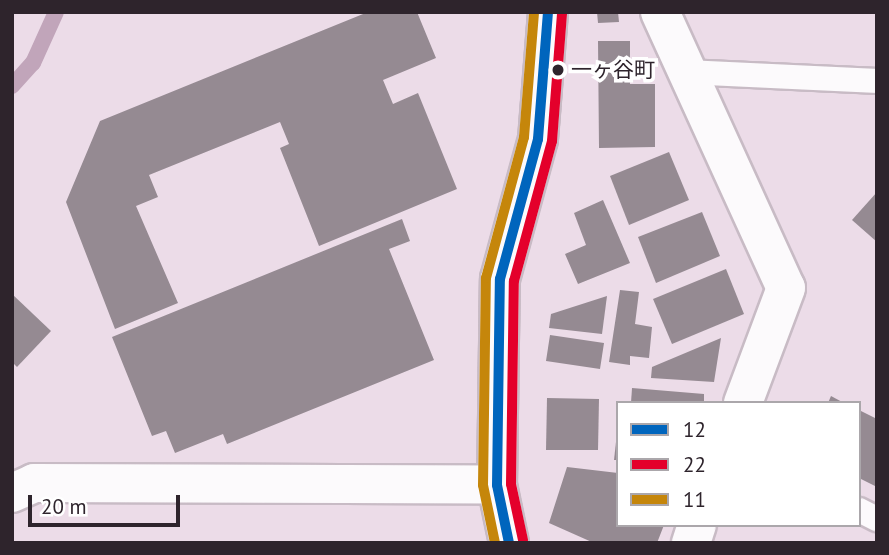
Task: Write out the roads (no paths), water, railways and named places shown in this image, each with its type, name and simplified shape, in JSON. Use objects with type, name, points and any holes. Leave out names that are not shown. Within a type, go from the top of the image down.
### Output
[{"type":"street","points":[[509,543],[497,485],[500,279],[538,139],[548,12]]},
{"type":"street","points":[[660,12],[786,288],[744,401]]},
{"type":"street","points":[[12,493],[34,483],[497,485]]},
{"type":"lane","points":[[687,72],[877,80]]},
{"type":"lane","points":[[861,511],[877,519]]},
{"type":"waterway","points":[[12,86],[33,63],[56,12]]},
{"type":"place","name":"一ヶ谷町","points":[[558,70]]}]
